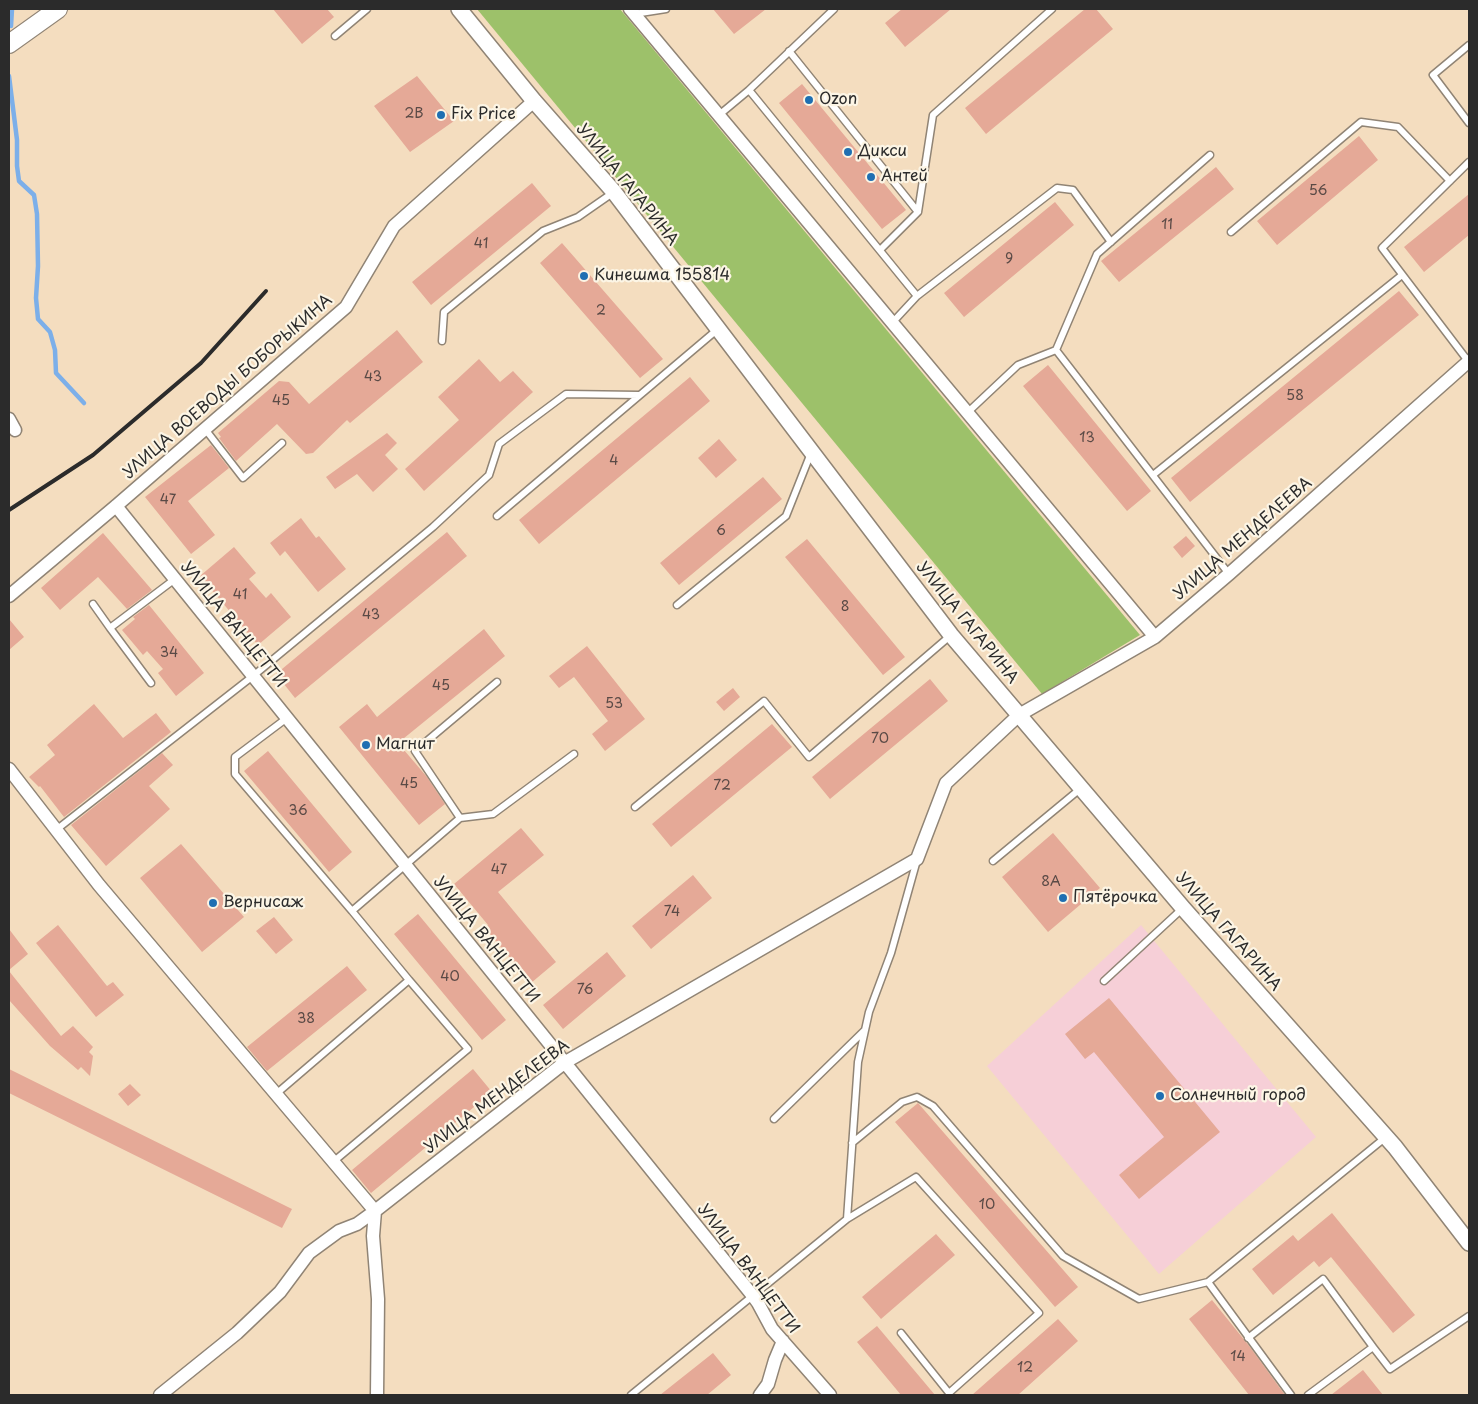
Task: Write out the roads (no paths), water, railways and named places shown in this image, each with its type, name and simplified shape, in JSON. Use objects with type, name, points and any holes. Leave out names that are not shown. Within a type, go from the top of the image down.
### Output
[{"type":"main road","points":[[9,44],[58,9]]},
{"type":"street","name":"УЛИЦА ГАГАРИНА","points":[[459,9],[534,101],[614,192],[951,635],[1182,908],[1386,1137],[1469,1243]]},
{"type":"street","points":[[632,11],[1154,638]]},
{"type":"street","name":"УЛИЦА ВОЕВОДЫ БОБОРЫКИНА","points":[[9,596],[346,307],[394,226],[534,101]]},
{"type":"street","name":"УЛИЦА МЕНДЕЛЕЕВА","points":[[160,1395],[237,1334],[280,1292],[309,1253],[339,1231],[357,1224],[375,1211],[564,1063],[917,858],[946,783],[1019,715],[1154,638],[1469,361]]},
{"type":"street","name":"УЛИЦА ВАНЦЕТТИ","points":[[116,506],[753,1296],[772,1329],[830,1395]]},
{"type":"street","points":[[9,769],[99,885],[375,1211],[373,1236],[378,1299],[377,1395]]},
{"type":"street","points":[[760,1395],[768,1384],[783,1341]]},
{"type":"lane","points":[[335,36],[367,9]]},
{"type":"lane","points":[[632,11],[666,9]]},
{"type":"lane","points":[[719,115],[749,90],[834,9]]},
{"type":"lane","points":[[880,250],[918,212],[933,115],[1052,9]]},
{"type":"lane","points":[[1469,45],[1433,75],[1469,123]]},
{"type":"lane","points":[[789,52],[918,212]]},
{"type":"lane","points":[[749,90],[917,296]]},
{"type":"lane","points":[[1231,232],[1361,122],[1398,127],[1450,181]]},
{"type":"lane","points":[[967,413],[1018,364],[1056,350],[1097,254],[1210,155]]},
{"type":"lane","points":[[1469,162],[1382,248],[1469,361]]},
{"type":"lane","points":[[892,323],[917,296],[1057,188],[1073,190],[1111,242]]},
{"type":"lane","points":[[442,342],[444,312],[543,231],[578,217],[614,192]]},
{"type":"lane","points":[[1153,475],[1402,275]]},
{"type":"lane","points":[[497,516],[718,328]]},
{"type":"lane","points":[[1056,350],[1229,574]]},
{"type":"lane","points":[[56,830],[253,676],[433,527],[489,475],[500,444],[566,394],[639,395]]},
{"type":"lane","points":[[205,429],[243,478],[282,443]]},
{"type":"lane","points":[[677,605],[786,516],[812,452]]},
{"type":"lane","points":[[110,628],[175,579]]},
{"type":"lane","points":[[93,604],[151,683]]},
{"type":"lane","points":[[635,807],[764,701],[809,757],[951,635]]},
{"type":"lane","points":[[460,818],[415,751],[497,682]]},
{"type":"lane","points":[[286,718],[235,757],[235,774],[468,1049],[333,1162]]},
{"type":"lane","points":[[352,911],[460,818],[493,814],[574,754]]},
{"type":"lane","points":[[993,861],[1080,789]]},
{"type":"lane","points":[[847,1219],[858,1062],[869,1012],[891,953],[917,858]]},
{"type":"lane","points":[[1104,981],[1182,908]]},
{"type":"lane","points":[[276,1094],[409,980]]},
{"type":"lane","points":[[774,1119],[865,1030]]},
{"type":"lane","points":[[852,1143],[902,1102],[917,1097],[933,1106],[1063,1256],[1139,1299],[1208,1282],[1386,1137]]},
{"type":"lane","points":[[631,1395],[847,1219],[916,1177],[1039,1313],[949,1392],[901,1333]]},
{"type":"lane","points":[[1248,1338],[1323,1279],[1390,1369],[1469,1316]]},
{"type":"lane","points":[[1208,1282],[1291,1395]]},
{"type":"lane","points":[[1308,1395],[1373,1347]]},
{"type":"waterway","points":[[11,26],[12,9]]},
{"type":"waterway","points":[[9,76],[17,140],[19,181],[34,195],[37,214],[38,266],[36,298],[38,319],[50,332],[55,350],[56,373],[84,403]]},
{"type":"railway","points":[[9,510],[93,455],[201,363],[266,291]]},
{"type":"place","name":"Ozon","points":[[809,100]]},
{"type":"place","name":"Fix Price","points":[[441,115]]},
{"type":"place","name":"Дикси","points":[[848,152]]},
{"type":"place","name":"Антей","points":[[871,177]]},
{"type":"place","name":"Кинешма 155814","points":[[584,276]]},
{"type":"place","name":"Магнит","points":[[366,745]]},
{"type":"place","name":"Пятёрочка","points":[[1063,898]]},
{"type":"place","name":"Вернисаж","points":[[213,903]]},
{"type":"place","name":"Солнечный город","points":[[1160,1096]]}]
